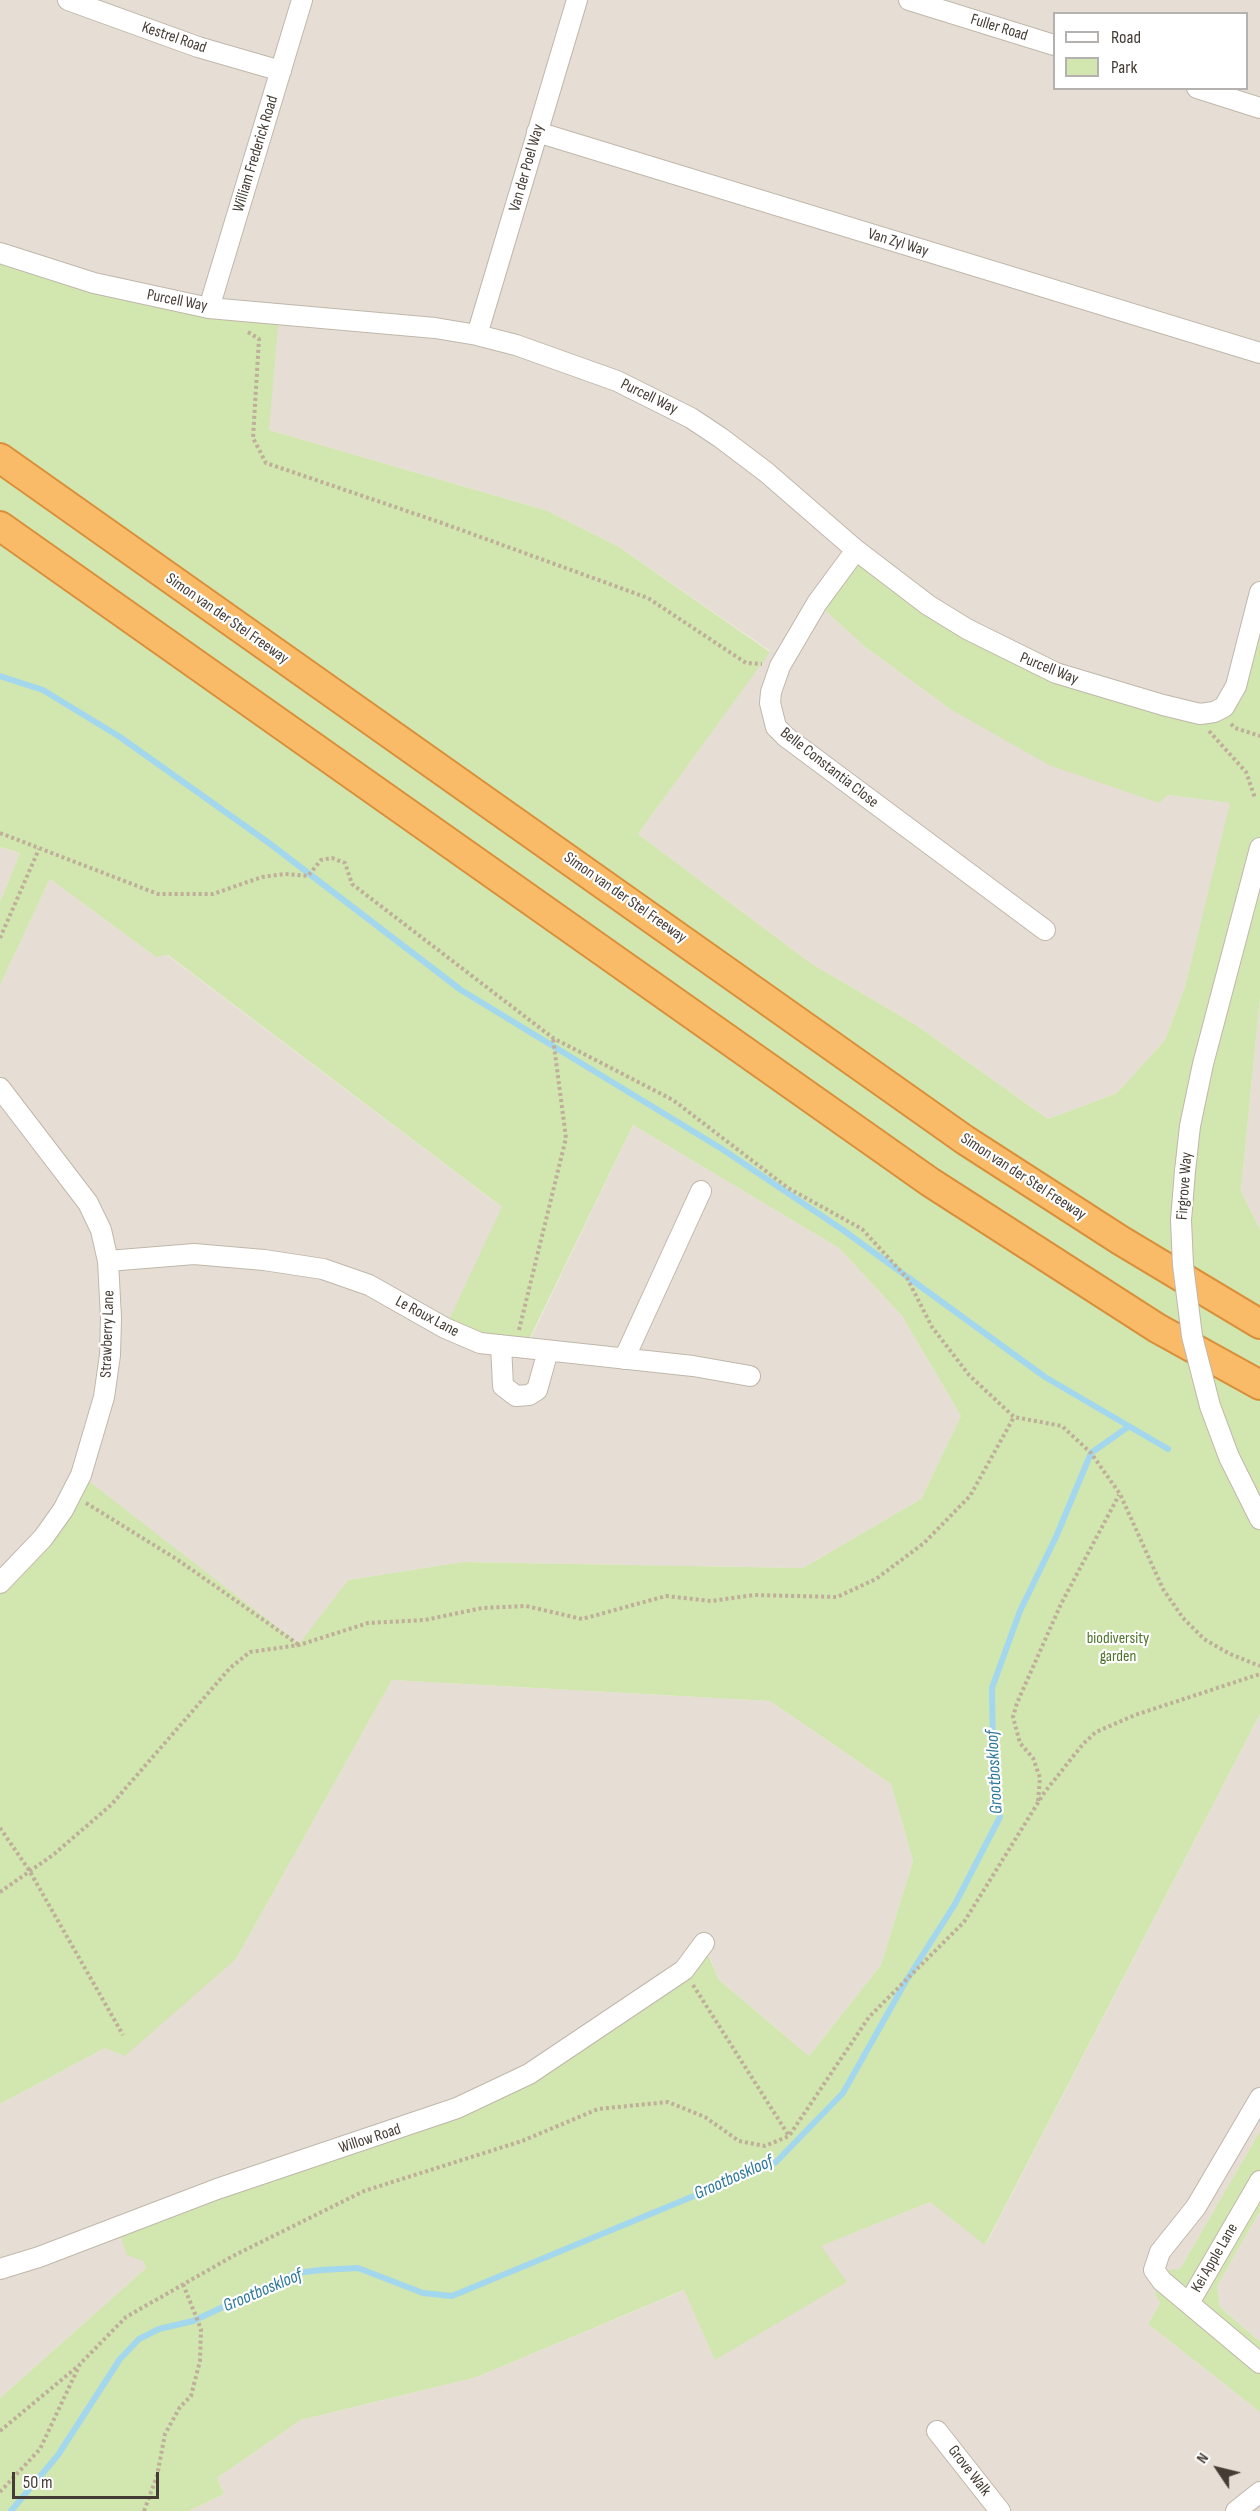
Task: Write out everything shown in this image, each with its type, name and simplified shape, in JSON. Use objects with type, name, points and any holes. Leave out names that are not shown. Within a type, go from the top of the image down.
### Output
[{"type":"highway","name":"Simon van der Stel Freeway","points":[[0,458],[965,1140],[1120,1240],[1260,1324]]},
{"type":"highway","points":[[0,526],[930,1182],[1157,1328],[1260,1385]]},
{"type":"street","name":"Kestrel Road","points":[[68,0],[198,47],[281,71]]},
{"type":"street","name":"William Frederick Road","points":[[209,308],[302,0]]},
{"type":"street","name":"Van der Poel Way","points":[[477,335],[577,0]]},
{"type":"street","name":"Fuller Road","points":[[909,0],[1053,45]]},
{"type":"street","points":[[1203,90],[1260,108]]},
{"type":"street","name":"Van Zyl Way","points":[[537,132],[1260,353]]},
{"type":"street","name":"Purcell Way","points":[[0,253],[94,284],[209,308],[435,328],[477,335],[516,345],[617,381],[691,418],[766,472],[856,550],[928,604],[1004,650],[1056,673],[1099,688],[1200,714]]},
{"type":"street","name":"Belle Constantia Close","points":[[856,550],[817,603],[780,666],[771,692],[770,703],[776,727],[786,737],[1045,930]]},
{"type":"street","points":[[1200,714],[1214,712],[1224,707],[1236,686],[1260,592]]},
{"type":"street","name":"Firgrove Way","points":[[1260,848],[1203,1064],[1190,1126],[1181,1220],[1183,1265],[1192,1336],[1210,1406],[1229,1457],[1260,1519]]},
{"type":"street","name":"Strawberry Lane","points":[[0,1583],[43,1538],[63,1510],[92,1445],[104,1397],[110,1355],[111,1318],[108,1262],[101,1230],[88,1203],[3,1097]]},
{"type":"street","points":[[624,1359],[700,1191]]},
{"type":"street","name":"Le Roux Lane","points":[[108,1262],[194,1254],[264,1260],[323,1269],[369,1285],[445,1328],[480,1343],[624,1359],[750,1377]]},
{"type":"street","points":[[508,1346],[503,1386],[516,1396],[529,1395],[537,1390],[548,1351]]},
{"type":"street","name":"Willow Road","points":[[0,2270],[39,2258],[217,2189],[458,2108],[528,2074],[684,1970],[704,1943]]},
{"type":"street","points":[[1260,2098],[1196,2207],[1154,2261],[1156,2276],[1260,2363]]},
{"type":"street","name":"Kei Apple Lane","points":[[1189,2303],[1260,2181]]},
{"type":"street","name":"Grove Walk","points":[[937,2431],[1000,2511]]},
{"type":"street","points":[[1236,2511],[1260,2492]]},
{"type":"path","points":[[239,327],[259,339],[253,438],[266,463],[442,523],[648,598],[746,663],[780,666]]},
{"type":"path","points":[[1224,707],[1227,720],[1235,728],[1260,736]]},
{"type":"path","points":[[1200,714],[1206,728],[1246,772],[1255,798]]},
{"type":"path","points":[[0,833],[158,894],[213,894],[262,877],[285,874],[308,876],[321,860],[332,858],[345,863],[352,884],[553,1038],[673,1100],[788,1188],[862,1229],[907,1278],[932,1327],[969,1375],[1014,1417],[1062,1426],[1091,1453],[1120,1494],[1163,1589],[1184,1618],[1204,1639],[1230,1654],[1260,1666]]},
{"type":"path","points":[[0,938],[39,849]]},
{"type":"path","points":[[508,1346],[566,1137],[553,1038]]},
{"type":"path","points":[[0,1892],[52,1855],[111,1805],[230,1668],[250,1652],[299,1645],[368,1623],[425,1620],[482,1608],[526,1606],[582,1618],[666,1596],[711,1601],[754,1595],[837,1597],[876,1579],[924,1543],[970,1497],[1014,1417]]},
{"type":"path","points":[[1037,1804],[1040,1778],[1033,1758],[1020,1743],[1013,1717],[1061,1604],[1120,1494]]},
{"type":"path","points":[[63,1510],[84,1502],[178,1560],[299,1645]]},
{"type":"path","points":[[0,2431],[80,2364],[126,2317],[233,2256],[364,2191],[522,2141],[598,2109],[668,2102],[705,2116],[739,2141],[765,2146],[789,2136],[868,2017],[964,1922],[1037,1804],[1068,1761],[1096,1732],[1192,1695],[1260,1674]]},
{"type":"path","points":[[0,1827],[29,1870],[123,2035]]},
{"type":"path","points":[[684,1970],[789,2136]]},
{"type":"path","points":[[144,2511],[157,2476],[165,2434],[180,2407],[187,2403],[195,2386],[200,2361],[201,2329],[183,2284]]},
{"type":"path","points":[[0,2493],[40,2449],[80,2364]]},
{"type":"shaded area","points":[[0,0],[1260,0],[1260,592],[1236,686],[1214,712],[817,603],[864,646],[950,709],[1168,795],[1231,803],[1185,987],[1165,1040],[1117,1093],[1048,1119],[916,1025],[812,964],[638,834],[770,651],[619,547],[548,511],[269,430],[0,253]]},
{"type":"shaded area","points":[[0,847],[20,853],[0,902]]},
{"type":"shaded area","points":[[50,879],[156,957],[167,955],[503,1208],[446,1328],[526,1348],[633,1125],[839,1248],[902,1316],[961,1416],[921,1499],[803,1568],[463,1562],[348,1580],[299,1645],[81,1475],[0,1583],[0,985]]},
{"type":"shaded area","points":[[1260,997],[1260,1230],[1241,1191]]},
{"type":"shaded area","points":[[392,1680],[770,1701],[891,1784],[913,1861],[881,1965],[809,2056],[718,1979],[705,1944],[529,2074],[143,2261],[146,2268],[0,2398],[0,2104],[105,2048],[236,1959]]},
{"type":"shaded area","points":[[1260,1714],[1260,2131],[1180,2269],[1172,2272],[1155,2293],[1160,2303],[1148,2324],[1260,2412],[1260,2511],[189,2511],[224,2494],[217,2478],[301,2420],[477,2377],[685,2290],[715,2359],[846,2282],[820,2246],[930,2202],[986,2244]]},
{"type":"shaded area","points":[[1260,2211],[1260,2342],[1220,2307],[1217,2286]]},
{"type":"green space","name":"biodiversity garden","points":[[0,253],[279,316],[269,430],[548,511],[619,547],[770,652],[638,834],[812,964],[916,1025],[1048,1119],[1117,1093],[1165,1040],[1185,987],[1230,803],[1168,795],[1159,803],[1049,765],[950,709],[864,646],[817,603],[856,550],[967,629],[1163,705],[1224,707],[1260,592],[1260,997],[1241,1191],[1260,1230],[1260,1714],[985,2245],[930,2202],[821,2246],[847,2282],[715,2360],[684,2290],[477,2377],[301,2420],[217,2478],[224,2494],[189,2511],[0,2511],[0,2398],[146,2268],[143,2261],[127,2255],[117,2227],[528,2074],[704,1943],[718,1979],[809,2056],[881,1965],[913,1861],[891,1784],[770,1701],[392,1680],[236,1959],[125,2056],[105,2048],[0,2104],[0,1583],[81,1475],[299,1644],[348,1580],[463,1562],[803,1568],[921,1499],[961,1416],[902,1316],[839,1248],[633,1125],[525,1348],[445,1328],[502,1207],[168,955],[156,957],[50,879],[0,985],[0,902],[20,853],[0,847]]},
{"type":"green space","points":[[1260,2131],[1260,2211],[1217,2286],[1220,2307],[1260,2342],[1260,2412],[1148,2324],[1160,2303],[1155,2293],[1169,2270],[1180,2269]]},
{"type":"waterway","points":[[0,676],[43,690],[120,737],[269,843],[461,990],[722,1149],[843,1230],[1045,1377],[1168,1449]]},
{"type":"waterway","name":"Grootboskloof","points":[[11,2511],[58,2455],[120,2359],[139,2339],[159,2329],[193,2321],[296,2273],[321,2270],[358,2268],[423,2293],[452,2296],[776,2162],[843,2093],[906,1981],[955,1904],[1000,1817],[993,1758],[992,1688],[1020,1611],[1056,1537],[1091,1453],[1128,1427]]}]
